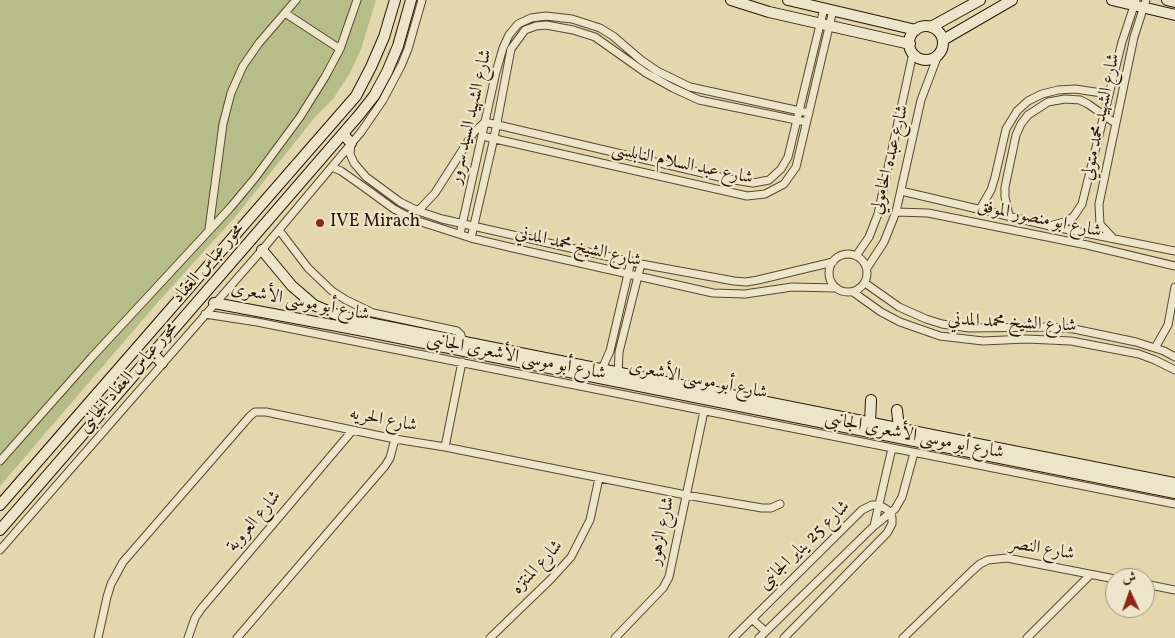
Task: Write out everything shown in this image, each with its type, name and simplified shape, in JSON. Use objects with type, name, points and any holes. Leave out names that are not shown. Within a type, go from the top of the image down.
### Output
[{"type":"street","points":[[210,229],[223,124],[231,93],[243,66],[259,43],[296,0]]},
{"type":"street","points":[[0,461],[92,356],[230,208],[276,150],[326,77],[340,49],[358,0]]},
{"type":"street","name":"محور عباس العقاد","points":[[0,505],[356,96],[372,67],[395,0]]},
{"type":"street","name":"محور عباس العقاد","points":[[0,530],[374,96],[398,46],[411,0]]},
{"type":"street","name":"محور عباس العقاد الجانبى","points":[[0,550],[262,250],[372,116],[392,84],[408,49],[422,0]]},
{"type":"street","points":[[731,0],[768,12],[912,48],[925,60],[938,55],[942,48],[943,40],[938,30],[931,27],[923,27],[916,30],[911,36],[912,48]]},
{"type":"street","points":[[788,0],[916,30]]},
{"type":"street","points":[[931,27],[980,0]]},
{"type":"street","points":[[943,40],[1012,0]]},
{"type":"street","points":[[1112,0],[1139,3],[1175,15]]},
{"type":"street","points":[[1167,0],[1175,2]]},
{"type":"street","name":"شارع الشهيد محمد متولي","points":[[1050,226],[1068,221],[1082,204],[1122,42],[1139,3]]},
{"type":"street","name":"شارع الشهيد محمد متولي","points":[[1112,238],[1100,224],[1098,210],[1134,37],[1139,3]]},
{"type":"street","name":"شارع عبد السلام النابلسى","points":[[485,122],[746,183],[758,183],[769,180],[775,176],[785,162],[829,9]]},
{"type":"street","points":[[285,13],[340,49]]},
{"type":"street","name":"شارع الشهيد السيد سرور","points":[[460,234],[503,48],[509,35],[518,24],[531,18],[546,16],[572,19],[600,28],[657,71],[690,87],[808,112]]},
{"type":"street","name":"شارع الشهيد السيد سرور","points":[[471,238],[494,138],[511,49],[525,30],[536,26],[546,25],[573,30],[595,37],[646,73],[687,95],[710,103],[806,122]]},
{"type":"street","name":"شارع عبد السلام النابلسى","points":[[482,136],[710,188],[748,196],[760,195],[776,189],[790,178],[796,167],[825,25]]},
{"type":"street","name":"شارع عبده الحامولي","points":[[856,256],[869,237],[878,214],[912,48]]},
{"type":"street","name":"شارع عبده الحامولي","points":[[867,268],[884,242],[896,212],[922,100],[938,55]]},
{"type":"street","points":[[687,95],[690,87]]},
{"type":"street","points":[[980,209],[991,190],[1006,129],[1017,112],[1028,101],[1042,94],[1058,90],[1075,89],[1108,94]]},
{"type":"street","points":[[1008,216],[1005,197],[1007,178],[1016,135],[1028,115],[1048,102],[1065,99],[1080,100],[1115,123]]},
{"type":"street","points":[[418,211],[435,193],[474,132],[485,122]]},
{"type":"street","points":[[343,134],[351,143]]},
{"type":"street","name":"شارع الشيخ محمد المدني","points":[[351,143],[350,154],[354,163],[366,177],[400,202],[434,217],[462,224],[641,264],[746,282],[833,262]]},
{"type":"street","name":"شارع الشيخ محمد المدني","points":[[332,167],[341,171],[403,214],[432,226],[471,238],[705,292],[729,295],[792,286],[836,288]]},
{"type":"street","points":[[710,188],[712,175]]},
{"type":"street","points":[[361,185],[366,177]]},
{"type":"street","points":[[758,183],[760,195]]},
{"type":"street","name":"شارع ابو منصور الموفق","points":[[901,191],[1050,226],[1175,251]]},
{"type":"street","name":"شارع ابو منصور الموفق","points":[[896,212],[928,213],[991,225],[1175,266]]},
{"type":"street","points":[[991,225],[994,213]]},
{"type":"street","points":[[279,230],[298,256],[319,279],[346,300],[365,310],[379,314],[457,331],[461,336],[462,342]]},
{"type":"street","points":[[1087,246],[1089,233]]},
{"type":"street","name":"شارع أبو موسى الأشعرى","points":[[262,250],[286,280],[314,305],[364,326],[600,373]]},
{"type":"street","points":[[846,254],[856,256],[867,268],[865,282],[862,287],[853,292],[844,292],[832,284],[829,275],[833,262],[846,254]]},
{"type":"street","points":[[600,373],[610,351],[631,261]]},
{"type":"street","points":[[617,377],[619,352],[641,264]]},
{"type":"street","name":"شارع الشيخ محمد المدني","points":[[865,282],[899,307],[926,320],[942,324],[969,328],[1051,327],[1074,330],[1111,336],[1155,348],[1175,357]]},
{"type":"street","points":[[1155,348],[1168,325],[1175,286]]},
{"type":"street","name":"شارع الشيخ محمد المدني","points":[[853,292],[881,312],[900,322],[940,336],[983,341],[1026,339],[1071,341],[1139,354],[1175,370]]},
{"type":"street","name":"شارع أبو موسى الأشعرى","points":[[214,304],[462,342],[617,377],[794,412],[1175,493]]},
{"type":"street","points":[[364,326],[365,310]]},
{"type":"street","name":"شارع أبو موسى الأشعرى الجانبى","points":[[205,314],[257,322],[462,362],[1175,504]]},
{"type":"street","points":[[153,354],[162,363]]},
{"type":"street","points":[[445,447],[462,362]]},
{"type":"street","points":[[870,422],[871,400]]},
{"type":"street","name":"شارع أبو موسى الأشعرى","points":[[794,412],[825,409],[870,422],[1053,454],[1175,483]]},
{"type":"street","points":[[897,410],[899,428]]},
{"type":"street","name":"شارع الزهور","points":[[615,638],[644,609],[669,577],[704,411]]},
{"type":"street","name":"شارع الحريه","points":[[98,638],[111,584],[123,562],[255,412],[266,412],[352,431],[445,447],[686,495],[762,508],[770,508],[780,504]]},
{"type":"street","points":[[73,423],[74,431],[79,434],[85,433]]},
{"type":"street","name":"شارع العروبة","points":[[188,638],[194,618],[201,609],[352,431]]},
{"type":"street","points":[[237,638],[385,466],[390,458],[395,439]]},
{"type":"street","points":[[54,444],[62,445],[66,449],[66,455]]},
{"type":"street","points":[[874,526],[892,448]]},
{"type":"street","points":[[759,638],[874,526],[898,506],[914,453]]},
{"type":"street","name":"شارع المنتزه","points":[[490,638],[572,557],[590,520],[599,478]]},
{"type":"street","name":"شارع 25 يناير الجانبى","points":[[732,638],[862,510],[872,505],[878,505],[891,513]]},
{"type":"street","points":[[784,638],[883,539],[892,524],[891,513]]},
{"type":"street","name":"شارع النصر","points":[[903,638],[972,571],[988,560],[1007,558],[1105,577]]},
{"type":"street","points":[[1027,638],[1090,575]]},
{"type":"street","points":[[1155,586],[1175,590]]},
{"type":"street","points":[[752,619],[766,631]]},
{"type":"green space","points":[[0,0],[376,0],[361,49],[350,73],[333,99],[316,116],[236,216],[158,302],[0,486]]},
{"type":"place","name":"IVE Mirach","points":[[320,223]]}]
